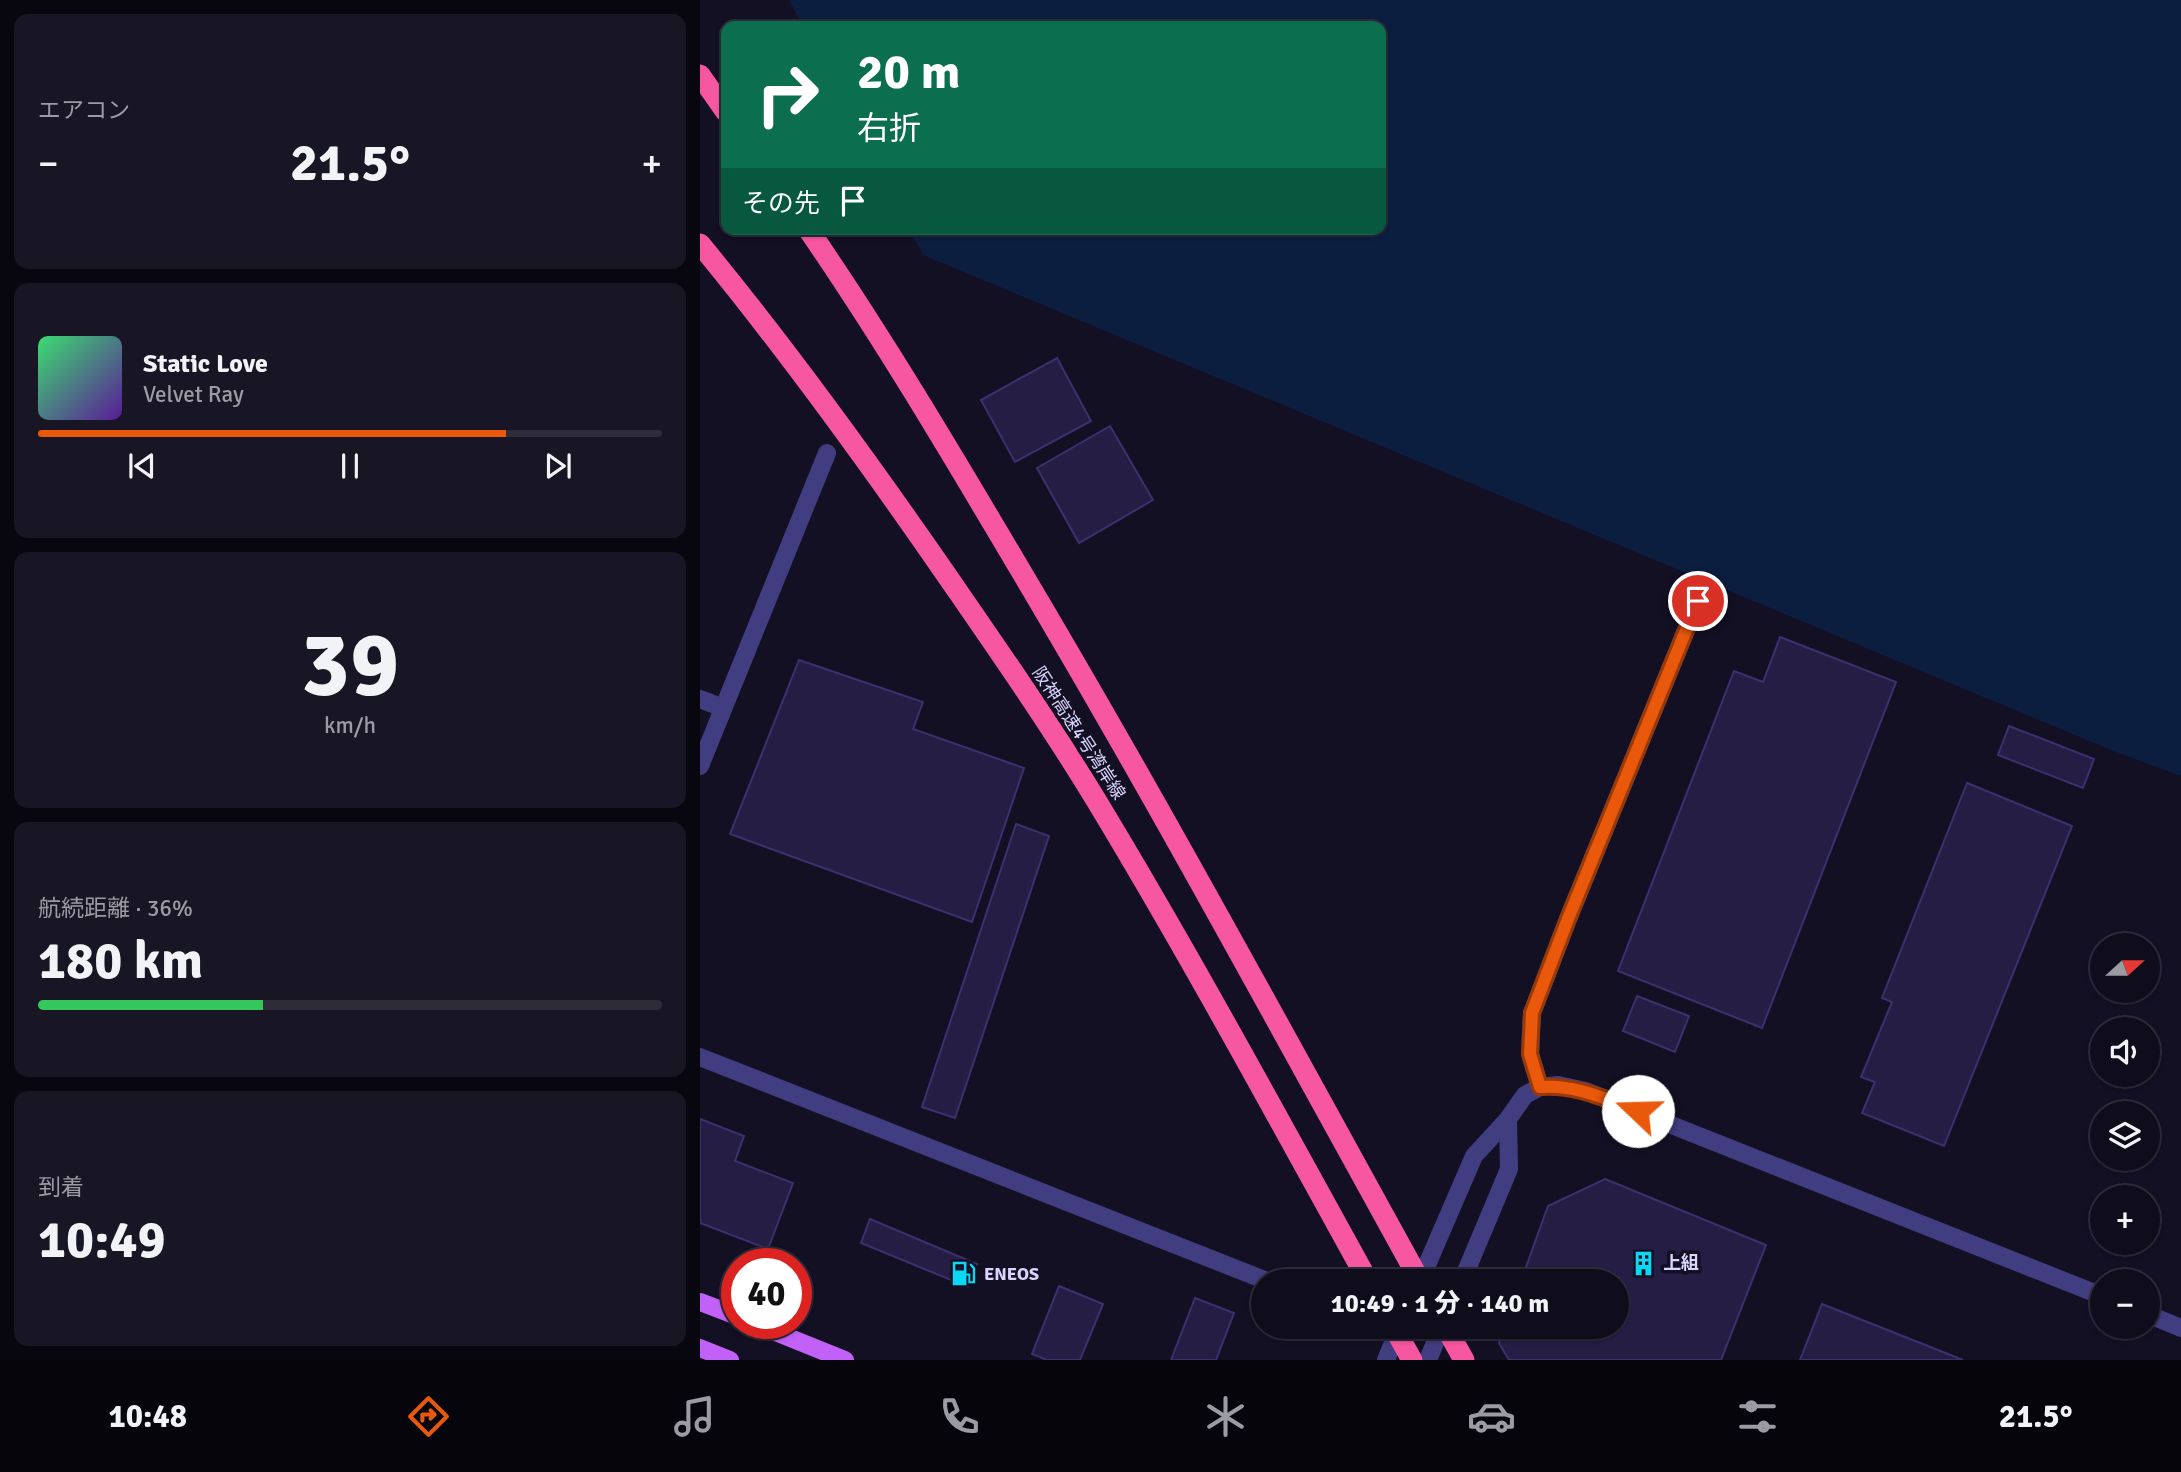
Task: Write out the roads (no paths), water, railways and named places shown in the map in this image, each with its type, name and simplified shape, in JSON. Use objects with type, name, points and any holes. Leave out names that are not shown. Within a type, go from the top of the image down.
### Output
[{"type":"highway","points":[[700,75],[721,105]]},
{"type":"highway","name":"阪神高速4号湾岸線","points":[[811,235],[900,371],[1056,631],[1212,905],[1413,1269]]},
{"type":"highway","name":"阪神高速4号湾岸線","points":[[700,244],[824,402],[1010,668],[1079,773],[1178,937],[1361,1269]]},
{"type":"highway","points":[[1400,1339],[1412,1360]]},
{"type":"highway","points":[[1452,1339],[1464,1360]]},
{"type":"main road","points":[[700,1302],[721,1310]]},
{"type":"main road","points":[[793,1339],[845,1360]]},
{"type":"main road","points":[[700,1348],[730,1360]]},
{"type":"street","points":[[700,766],[827,453]]},
{"type":"street","points":[[1540,1087],[1530,1054],[1532,1013],[1698,601]]},
{"type":"street","points":[[700,699],[723,708]]},
{"type":"street","points":[[700,1057],[1251,1275]]},
{"type":"street","points":[[1425,1269],[1474,1156],[1508,1119],[1525,1095],[1540,1087],[1558,1086],[1586,1091],[2090,1291]]},
{"type":"street","points":[[1467,1269],[1509,1169],[1508,1119]]},
{"type":"street","points":[[2160,1319],[2181,1328]]},
{"type":"street","points":[[1386,1360],[1391,1339]]},
{"type":"street","points":[[1428,1360],[1438,1339]]},
{"type":"water","points":[[789,0],[2181,0],[2181,776],[2111,750],[923,255],[912,235],[1386,235],[1386,21],[800,21]]},
{"type":"place","name":"上組","points":[[1643,1263]]},
{"type":"place","name":"ENEOS","points":[[964,1274]]}]
